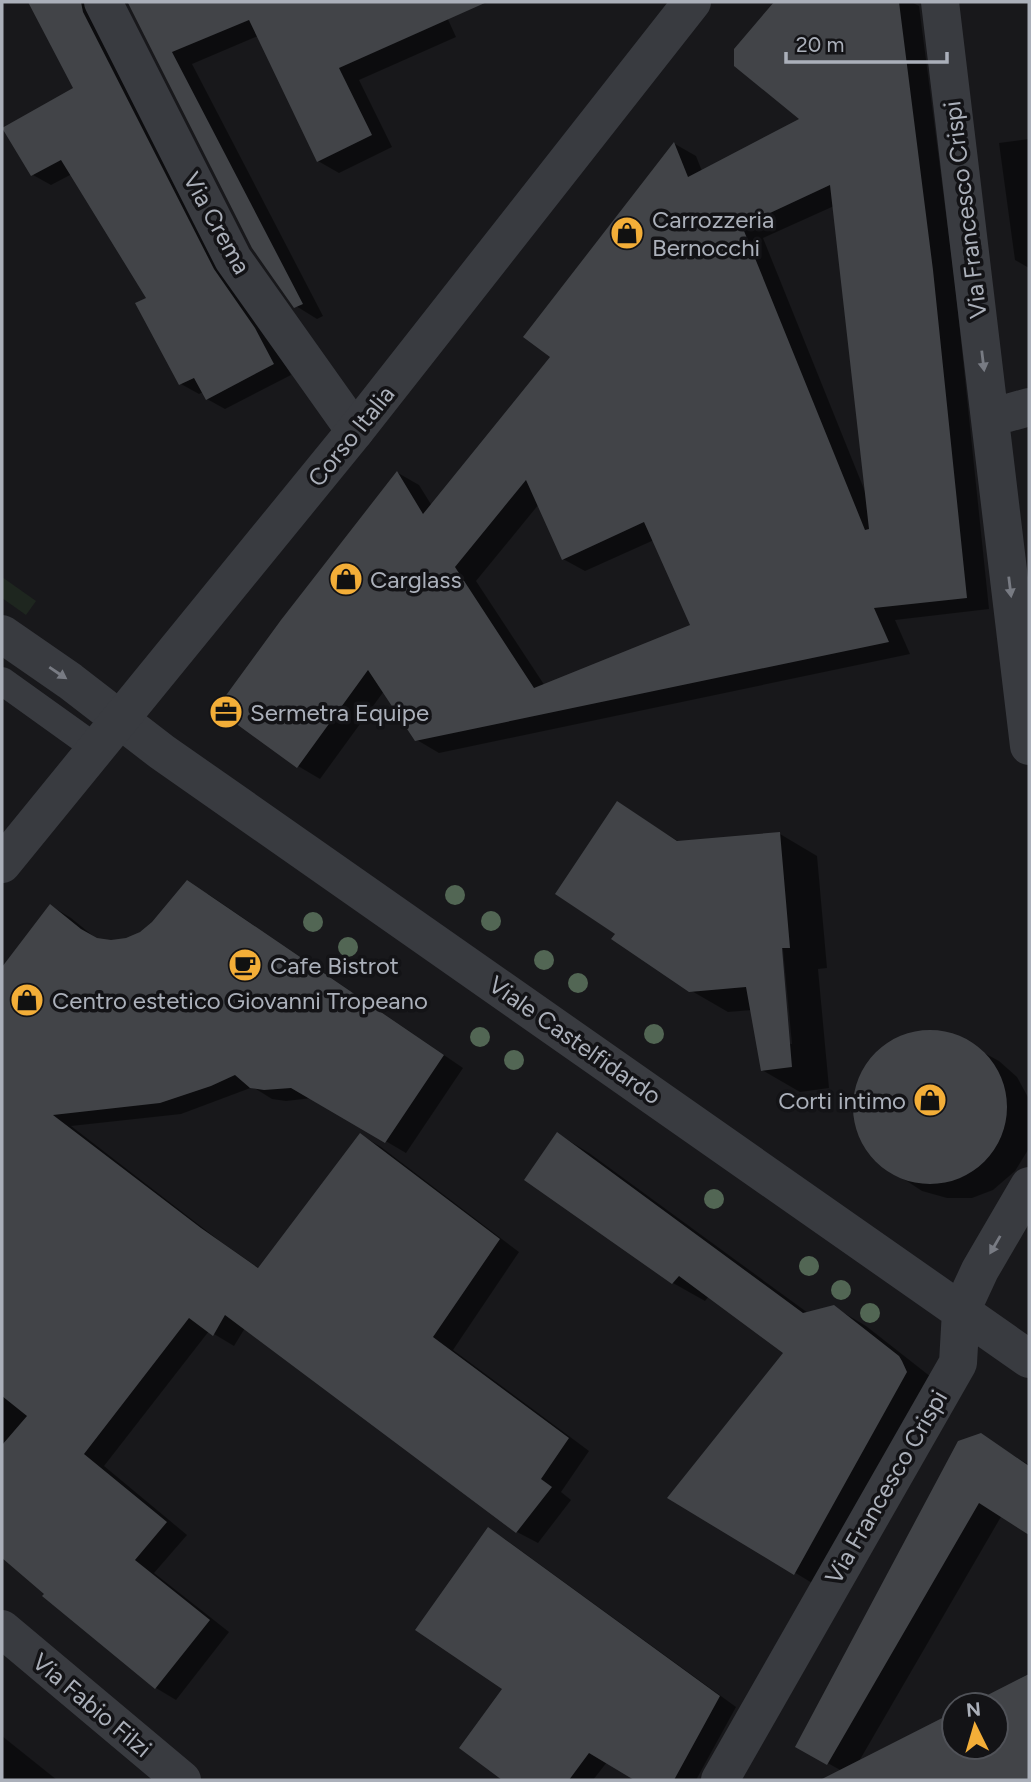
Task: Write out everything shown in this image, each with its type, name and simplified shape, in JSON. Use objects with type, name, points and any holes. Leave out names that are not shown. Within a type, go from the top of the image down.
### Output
[{"type":"street","name":"Via Crema","points":[[103,2],[233,259],[355,431]]},
{"type":"street","name":"Corso Italia","points":[[2,864],[355,431],[692,2]]},
{"type":"street","name":"Via Francesco Crispi","points":[[940,2],[1029,746]]},
{"type":"street","points":[[990,418],[1029,407]]},
{"type":"street","name":"Viale Castelfidardo","points":[[2,634],[70,681],[108,735],[1029,1359]]},
{"type":"street","name":"Via Francesco Crispi","points":[[720,1780],[958,1363],[961,1311],[1029,1186]]},
{"type":"street","name":"Via Fabio Filzi","points":[[2,1629],[182,1780]]},
{"type":"lane","points":[[2,681],[108,735]]},
{"type":"shaded area","points":[[2,577],[36,601],[26,615],[2,598]]},
{"type":"building","points":[[28,2],[81,2],[83,12],[214,269],[255,328],[274,364],[206,400],[194,378],[179,385],[135,303],[146,298],[61,160],[31,176],[2,128],[73,88]]},
{"type":"building","points":[[487,2],[339,68],[372,135],[317,162],[249,20],[172,52],[303,304],[294,308],[252,248],[128,3]]},
{"type":"building","points":[[774,2],[899,2],[933,270],[967,598],[874,608],[889,642],[415,741],[368,670],[297,768],[216,709],[281,620],[397,471],[423,514],[550,357],[523,337],[674,142],[688,177],[799,119],[734,66],[734,49]],"holes":[[[830,185],[869,529],[865,530],[742,226]],[[526,480],[562,560],[644,522],[690,625],[534,688],[455,567]]]},
{"type":"building","points":[[617,801],[677,841],[780,832],[790,948],[782,948],[792,1067],[761,1071],[746,987],[689,992],[611,939],[615,934],[555,894]]},
{"type":"building","points":[[187,880],[444,1055],[385,1143],[291,1088],[250,1088],[235,1075],[160,1103],[53,1115],[258,1268],[360,1133],[500,1239],[433,1337],[569,1438],[541,1479],[552,1487],[516,1533],[225,1315],[213,1336],[189,1318],[84,1454],[167,1522],[135,1560],[210,1620],[155,1689],[42,1596],[44,1594],[2,1558],[2,1445],[27,1416],[2,1396],[2,967],[50,904],[97,938],[126,938],[140,932],[152,922]]},
{"type":"building","name":"Corti intimo","points":[[930,1030],[959,1036],[984,1053],[1001,1078],[1007,1107],[1001,1136],[984,1161],[959,1178],[930,1184],[901,1178],[876,1161],[859,1136],[853,1107],[859,1078],[876,1053],[901,1036]]},
{"type":"building","points":[[557,1132],[803,1313],[834,1305],[902,1361],[907,1372],[794,1575],[667,1498],[783,1353],[679,1276],[672,1284],[524,1180]]},
{"type":"building","points":[[981,1433],[1029,1466],[1029,1535],[979,1503],[827,1765],[795,1747],[958,1441]]},
{"type":"building","points":[[488,1527],[720,1696],[674,1780],[634,1780],[589,1753],[569,1780],[502,1780],[459,1748],[502,1689],[415,1630]]},
{"type":"building","points":[[1029,1674],[1029,1780],[820,1780],[940,1719],[940,1761],[1010,1761],[1010,1691],[996,1691]]},
{"type":"place","name":"Carrozzeria Bernocchi","points":[[627,233]]},
{"type":"place","name":"Carglass","points":[[346,579]]},
{"type":"place","name":"Sermetra Equipe","points":[[226,712]]},
{"type":"place","name":"Cafe Bistrot","points":[[245,965]]},
{"type":"place","name":"Centro estetico Giovanni Tropeano","points":[[27,1000]]},
{"type":"place","name":"Corti intimo","points":[[930,1100]]}]
